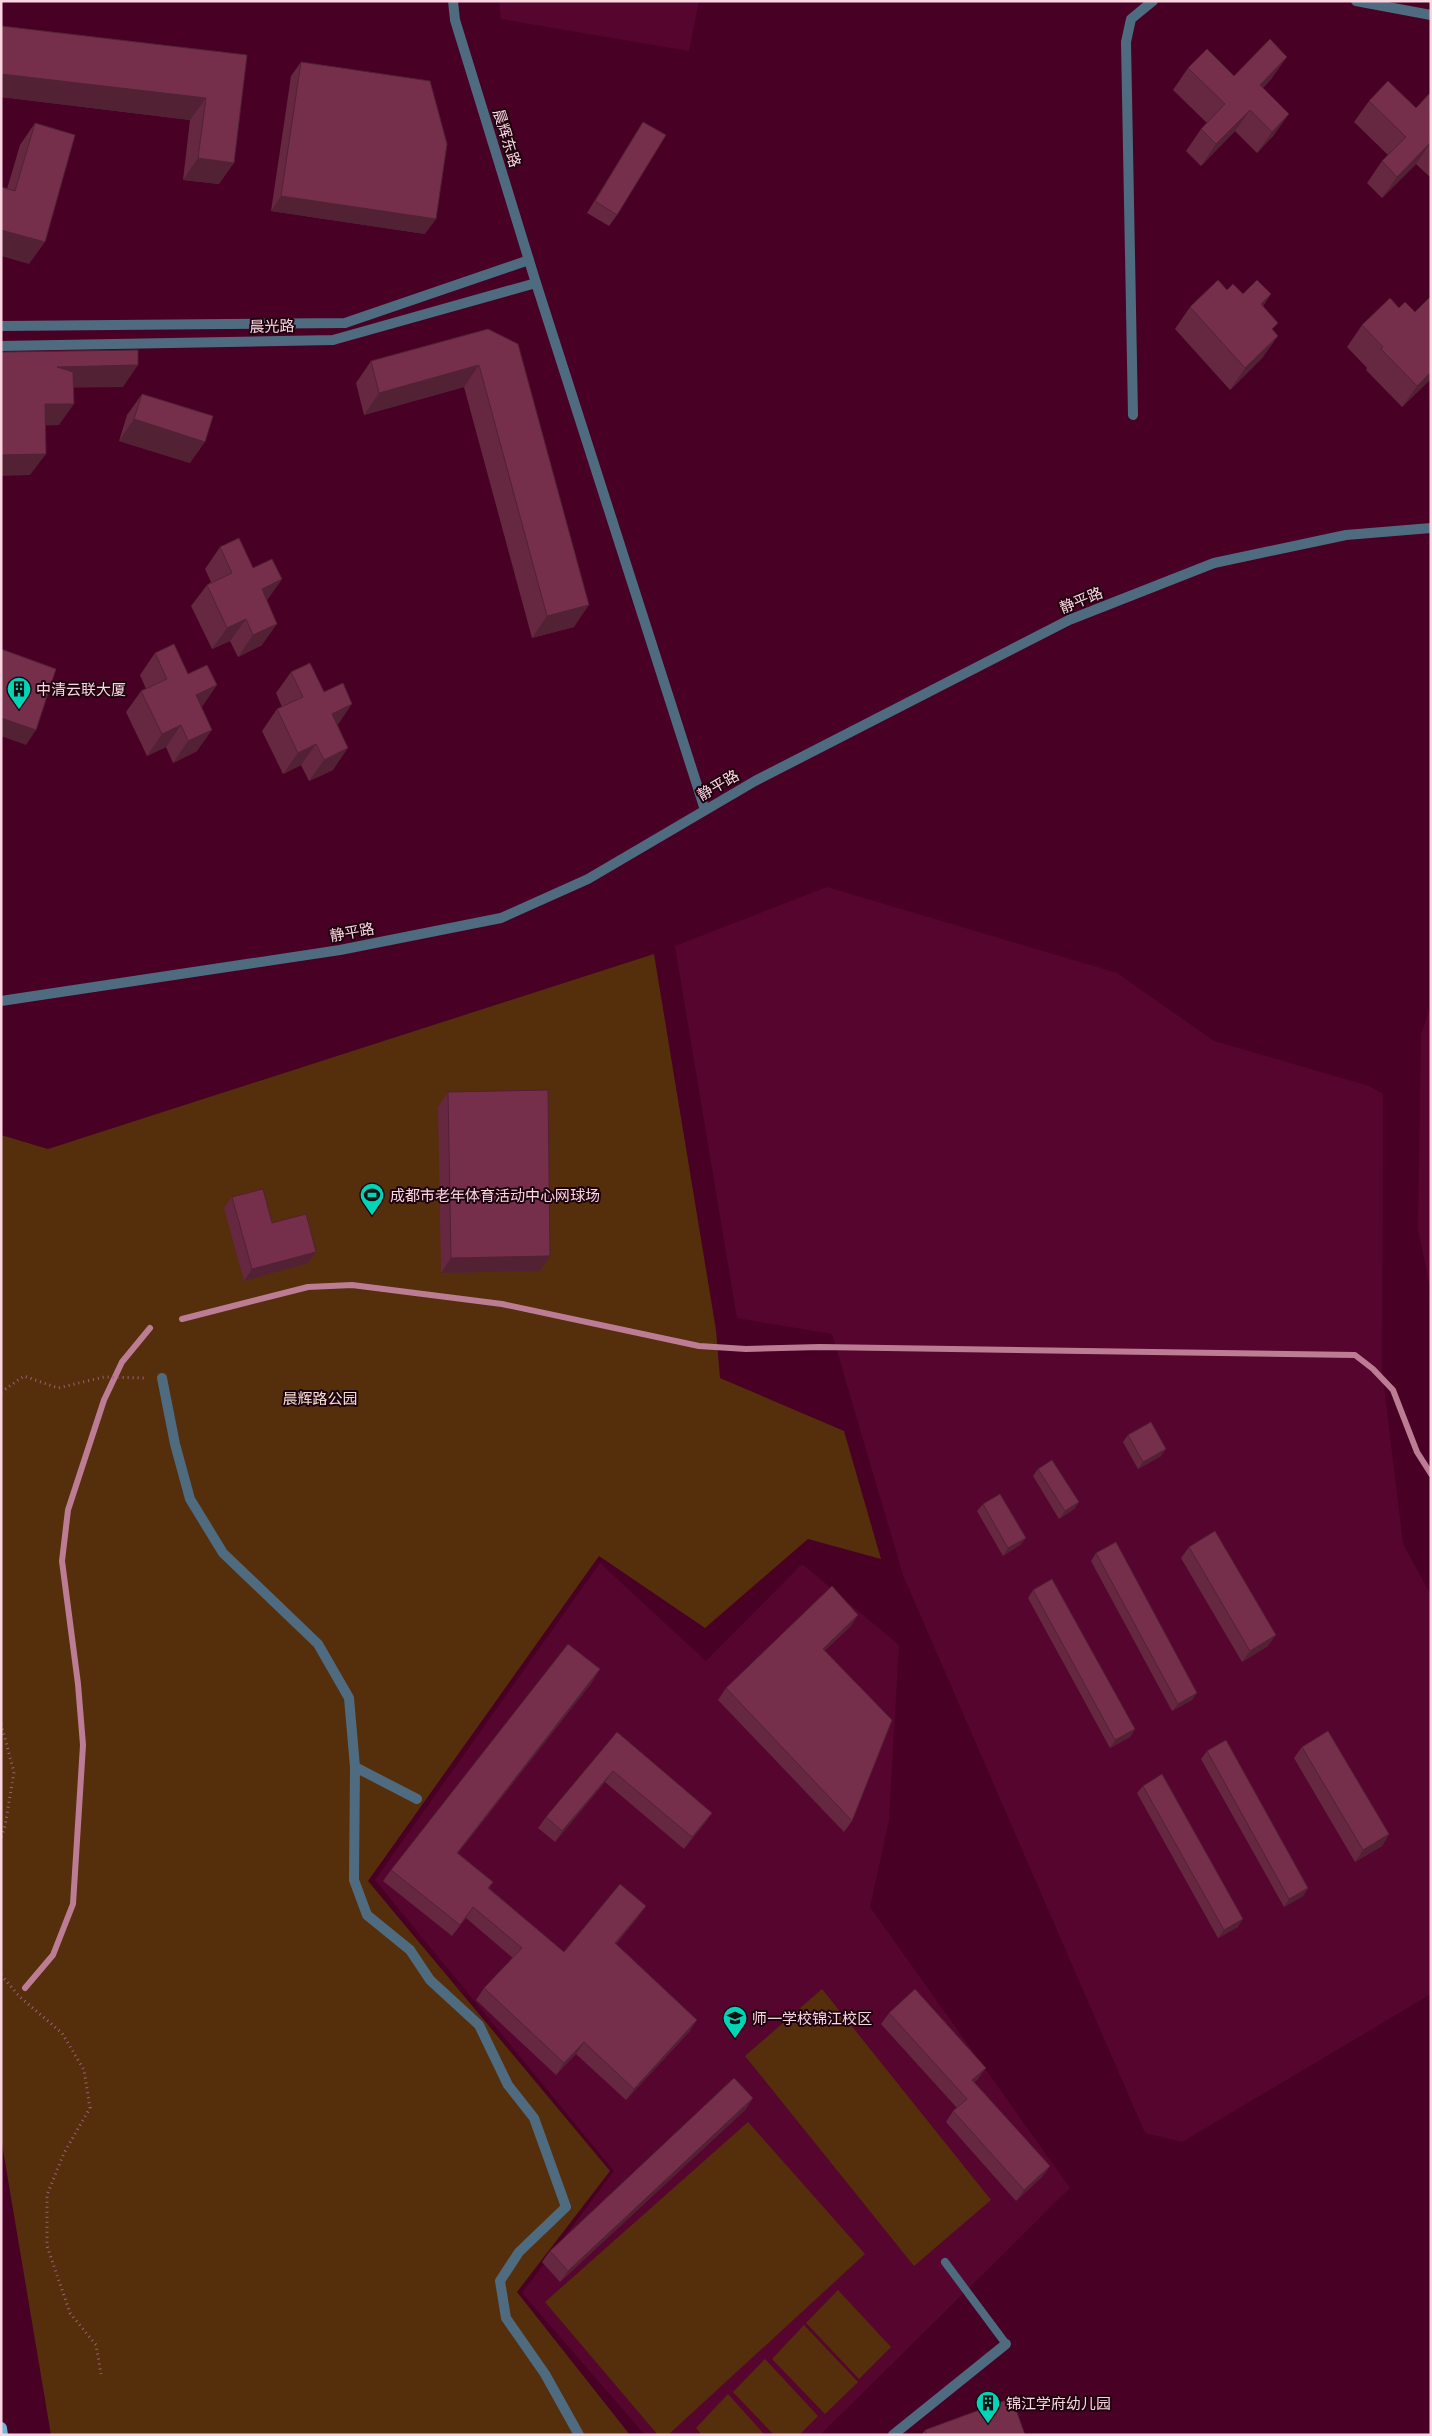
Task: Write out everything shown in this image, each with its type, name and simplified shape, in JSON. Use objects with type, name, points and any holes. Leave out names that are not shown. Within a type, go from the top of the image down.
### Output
[{"type":"main road","points":[[1,2428],[2,2435]]},
{"type":"street","name":"晨辉东路","points":[[453,1],[455,20],[536,283],[706,810]]},
{"type":"street","points":[[1133,416],[1126,42],[1131,19],[1153,1]]},
{"type":"street","points":[[1356,1],[1431,15]]},
{"type":"street","name":"晨光路","points":[[1,326],[345,323],[530,260]]},
{"type":"street","name":"晨光路","points":[[1,346],[333,340],[536,283]]},
{"type":"street","name":"静平路","points":[[1,1001],[340,950],[501,918],[588,879],[755,781],[1069,620],[1205,566],[1346,534],[1431,528]]},
{"type":"street","points":[[162,1378],[175,1444],[190,1499],[223,1553],[318,1644],[350,1698],[355,1767],[354,1880],[367,1916],[410,1950],[430,1980],[479,2025],[508,2085],[534,2118],[566,2207],[519,2252],[500,2282],[506,2318],[545,2374],[579,2435]]},
{"type":"street","points":[[355,1767],[417,1799]]},
{"type":"street","points":[[894,2435],[1006,2344]]},
{"type":"lane","points":[[945,2262],[1006,2344]]},
{"type":"path","points":[[1,1392],[24,1376],[58,1388],[104,1377],[129,1378]]},
{"type":"path","points":[[1,1724],[14,1772],[5,1826],[1,1838]]},
{"type":"path","points":[[1,1975],[20,1997],[62,2033],[84,2070],[90,2108],[64,2153],[47,2195],[47,2246],[70,2313],[96,2345],[101,2374]]},
{"type":"shaded area","points":[[499,1],[699,1],[689,51],[501,19]]},
{"type":"shaded area","points":[[827,887],[1117,973],[1214,1041],[1369,1086],[1383,1094],[1382,1370],[1403,1544],[1431,1595],[1431,1994],[1182,2142],[1145,2133],[903,1575],[832,1334],[737,1318],[675,946]]},
{"type":"shaded area","points":[[1431,1006],[1431,1293],[1418,1229],[1421,1034]]},
{"type":"shaded area","name":"师一学校锦江校区","points":[[600,1563],[706,1661],[802,1564],[899,1645],[889,1820],[870,1907],[1070,2188],[820,2435],[645,2435],[522,2293],[614,2171],[375,1880]]},
{"type":"green space","name":"晨辉路公园","points":[[654,954],[716,1330],[720,1378],[844,1431],[881,1559],[808,1539],[705,1628],[599,1556],[368,1881],[610,2171],[517,2292],[630,2435],[51,2435],[1,2138],[1,1135],[48,1149]]},
{"type":"green space","points":[[822,1989],[991,2200],[914,2266],[745,2056]]},
{"type":"green space","points":[[748,2122],[865,2254],[668,2435],[658,2435],[545,2302]]},
{"type":"green space","points":[[838,2290],[891,2347],[859,2379],[806,2323]]},
{"type":"green space","points":[[804,2325],[858,2382],[825,2414],[772,2359]]},
{"type":"green space","points":[[765,2359],[818,2416],[799,2435],[774,2435],[733,2392]]},
{"type":"green space","points":[[728,2394],[765,2435],[702,2435],[696,2428]]},
{"type":"building","points":[[1,26],[247,55],[234,163],[198,158],[206,98],[1,74]]},
{"type":"building","points":[[1270,39],[1287,57],[1260,85],[1289,114],[1272,132],[1250,110],[1216,144],[1201,129],[1225,104],[1188,68],[1207,49],[1234,76]]},
{"type":"building","points":[[301,62],[430,81],[447,144],[436,219],[281,196]]},
{"type":"building","points":[[1388,81],[1416,108],[1431,92],[1431,142],[1397,177],[1382,161],[1406,137],[1369,101]]},
{"type":"building","points":[[643,122],[666,135],[617,215],[595,201]]},
{"type":"building","points":[[35,123],[75,135],[45,242],[1,230],[1,187],[15,191]]},
{"type":"building","points":[[1218,280],[1227,290],[1233,284],[1243,294],[1257,280],[1271,294],[1261,304],[1278,323],[1272,329],[1278,336],[1245,368],[1190,307]]},
{"type":"building","points":[[1390,298],[1399,308],[1405,302],[1415,312],[1429,298],[1431,300],[1431,372],[1417,386],[1381,349],[1383,347],[1362,325]]},
{"type":"building","points":[[488,329],[518,344],[589,605],[547,616],[479,365],[379,393],[371,361]]},
{"type":"building","points":[[138,350],[138,365],[57,367],[73,372],[74,404],[45,404],[46,454],[1,455],[1,352]]},
{"type":"building","points":[[142,394],[213,416],[205,442],[134,419]]},
{"type":"building","points":[[239,538],[253,568],[272,559],[282,579],[262,589],[277,624],[253,635],[246,619],[227,628],[207,585],[232,573],[220,547]]},
{"type":"building","points":[[174,644],[188,674],[207,665],[217,685],[196,695],[212,730],[188,741],[181,725],[162,734],[141,691],[167,679],[155,653]]},
{"type":"building","name":"中清云联大厦","points":[[1,649],[56,669],[36,730],[1,718]]},
{"type":"building","points":[[310,663],[324,692],[343,683],[352,704],[332,714],[348,748],[324,760],[316,744],[298,753],[277,709],[303,697],[291,672]]},
{"type":"building","points":[[548,1090],[550,1256],[451,1258],[448,1092]]},
{"type":"building","points":[[263,1189],[272,1223],[306,1214],[316,1252],[252,1269],[232,1197]]},
{"type":"building","points":[[1151,1422],[1166,1449],[1143,1462],[1128,1435]]},
{"type":"building","points":[[1052,1460],[1079,1502],[1065,1511],[1038,1469]]},
{"type":"building","points":[[1000,1494],[1026,1538],[1008,1548],[983,1504]]},
{"type":"building","points":[[1215,1531],[1276,1635],[1250,1651],[1189,1547]]},
{"type":"building","points":[[1116,1542],[1197,1693],[1178,1704],[1096,1553]]},
{"type":"building","points":[[1052,1579],[1135,1729],[1115,1740],[1033,1590]]},
{"type":"building","points":[[832,1586],[858,1615],[823,1649],[892,1720],[852,1821],[726,1688]]},
{"type":"building","points":[[568,1644],[600,1669],[457,1853],[493,1882],[488,1888],[564,1952],[620,1884],[646,1906],[615,1943],[697,2020],[634,2089],[584,2042],[564,2063],[484,1988],[522,1948],[473,1907],[460,1925],[391,1870]]},
{"type":"building","points":[[1328,1731],[1389,1834],[1363,1850],[1302,1747]]},
{"type":"building","points":[[617,1732],[712,1813],[692,1837],[613,1771],[562,1831],[546,1817]]},
{"type":"building","points":[[1226,1740],[1308,1888],[1289,1899],[1207,1751]]},
{"type":"building","points":[[1162,1774],[1243,1919],[1224,1930],[1143,1786]]},
{"type":"building","points":[[915,1989],[986,2068],[972,2080],[1050,2166],[1024,2190],[953,2111],[967,2099],[889,2013]]},
{"type":"building","points":[[734,2078],[753,2098],[568,2271],[550,2251]]},
{"type":"building","points":[[1012,2398],[1025,2435],[927,2435],[925,2430]]},
{"type":"waterway","points":[[182,1319],[308,1287],[352,1285],[502,1304],[699,1346],[746,1349],[820,1347],[1355,1355],[1373,1369],[1393,1390],[1417,1452],[1431,1474]]},
{"type":"waterway","points":[[25,1988],[53,1955],[73,1904],[83,1745],[78,1684],[62,1561],[68,1510],[104,1400],[122,1362],[150,1328]]},
{"type":"place","name":"中清云联大厦","points":[[19,710]]},
{"type":"place","name":"成都市老年体育活动中心网球场","points":[[372,1216]]},
{"type":"place","name":"师一学校锦江校区","points":[[735,2039]]},
{"type":"place","name":"锦江学府幼儿园","points":[[988,2424]]}]
